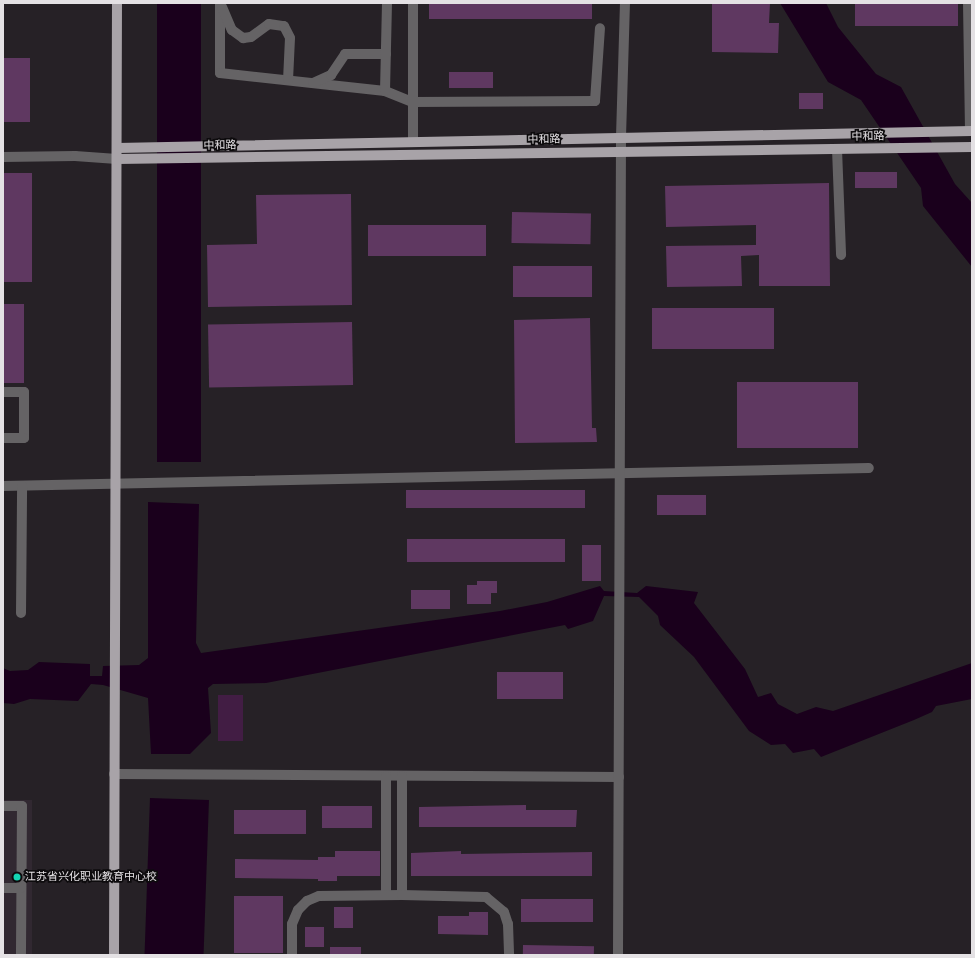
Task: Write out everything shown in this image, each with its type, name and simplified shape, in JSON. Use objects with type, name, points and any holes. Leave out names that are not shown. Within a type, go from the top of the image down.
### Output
[{"type":"main road","points":[[114,955],[114,484],[117,3]]},
{"type":"main road","name":"中和路","points":[[117,148],[971,131]]},
{"type":"main road","name":"中和路","points":[[117,159],[972,147]]},
{"type":"street","points":[[220,3],[220,73],[385,91],[412,102],[595,101],[600,28]]},
{"type":"street","points":[[220,3],[232,30],[243,38],[251,37],[269,24],[284,26],[290,38],[288,80]]},
{"type":"street","points":[[385,91],[386,3]]},
{"type":"street","points":[[413,3],[413,141]]},
{"type":"street","points":[[618,955],[622,473],[621,137],[625,3]]},
{"type":"street","points":[[968,3],[971,131]]},
{"type":"street","points":[[313,83],[331,75],[345,54],[386,54]]},
{"type":"street","points":[[837,150],[841,255]]},
{"type":"street","points":[[3,157],[76,156],[117,159]]},
{"type":"street","points":[[3,392],[24,392],[24,438],[3,438]]},
{"type":"street","points":[[3,486],[869,468]]},
{"type":"street","points":[[21,613],[22,486]]},
{"type":"street","points":[[114,774],[619,777]]},
{"type":"street","points":[[386,776],[386,895]]},
{"type":"street","points":[[402,776],[402,895]]},
{"type":"street","points":[[3,806],[22,806],[20,955]]},
{"type":"street","points":[[3,888],[21,888]]},
{"type":"street","points":[[292,955],[292,924],[298,910],[307,901],[319,896],[386,895],[486,897],[504,912],[508,924],[509,955]]},
{"type":"shaded area","points":[[157,3],[201,3],[201,462],[157,462]]},
{"type":"shaded area","points":[[780,3],[826,3],[838,27],[876,74],[901,87],[955,184],[972,203],[972,267],[923,206],[921,188],[861,100],[828,82]]},
{"type":"shaded area","points":[[148,502],[199,504],[196,643],[201,653],[500,611],[547,602],[600,586],[604,591],[637,593],[646,586],[698,592],[694,603],[745,669],[758,697],[771,693],[778,704],[797,714],[816,707],[833,711],[972,663],[972,699],[936,706],[932,712],[914,720],[821,757],[814,749],[793,753],[785,744],[771,745],[749,731],[694,657],[660,625],[658,616],[639,597],[604,596],[593,621],[568,629],[565,625],[266,683],[213,684],[208,688],[211,733],[190,754],[151,754],[148,698],[103,685],[91,684],[78,701],[30,699],[14,704],[3,703],[3,668],[10,671],[28,670],[39,662],[90,664],[90,676],[102,676],[103,666],[139,665],[148,658]]},
{"type":"shaded area","points":[[218,695],[243,695],[243,741],[218,741]]},
{"type":"shaded area","points":[[150,798],[209,800],[204,955],[145,955]]},
{"type":"shaded area","name":"江苏省兴化职业教育中心校","points":[[3,800],[32,800],[32,955],[3,955]]},
{"type":"building","points":[[429,3],[592,3],[592,19],[429,19]]},
{"type":"building","points":[[712,3],[770,3],[769,23],[779,23],[778,53],[712,52]]},
{"type":"building","points":[[855,3],[958,3],[958,26],[855,26]]},
{"type":"building","points":[[3,58],[30,58],[30,122],[3,122]]},
{"type":"building","points":[[449,72],[493,72],[493,88],[449,88]]},
{"type":"building","points":[[799,93],[823,93],[823,109],[799,109]]},
{"type":"building","points":[[855,172],[897,172],[897,188],[855,188]]},
{"type":"building","points":[[3,173],[32,173],[32,282],[3,282]]},
{"type":"building","points":[[829,183],[830,286],[759,286],[759,255],[741,256],[742,286],[667,287],[666,246],[756,245],[756,225],[666,227],[665,186]]},
{"type":"building","points":[[351,194],[352,305],[208,307],[207,245],[257,244],[256,195]]},
{"type":"building","points":[[512,212],[591,213],[590,244],[511,243]]},
{"type":"building","points":[[368,225],[486,225],[486,256],[368,256]]},
{"type":"building","points":[[513,266],[592,266],[592,297],[513,297]]},
{"type":"building","points":[[3,304],[24,304],[24,383],[3,383]]},
{"type":"building","points":[[652,308],[774,308],[774,349],[652,349]]},
{"type":"building","points":[[590,318],[592,428],[596,428],[597,442],[515,443],[514,320]]},
{"type":"building","points":[[352,322],[353,385],[209,388],[208,325]]},
{"type":"building","points":[[737,382],[858,382],[858,448],[737,448]]},
{"type":"building","points":[[406,490],[585,490],[585,508],[406,508]]},
{"type":"building","points":[[657,495],[706,495],[706,515],[657,515]]},
{"type":"building","points":[[407,539],[565,539],[565,562],[407,562]]},
{"type":"building","points":[[582,545],[601,545],[601,581],[582,581]]},
{"type":"building","points":[[477,581],[497,581],[497,593],[491,593],[491,604],[467,604],[467,585],[477,585]]},
{"type":"building","points":[[411,590],[450,590],[450,609],[411,609]]},
{"type":"building","points":[[497,672],[563,672],[563,699],[497,699]]},
{"type":"building","points":[[526,805],[526,810],[577,810],[576,827],[419,827],[419,807]]},
{"type":"building","points":[[322,806],[372,806],[372,828],[322,828]]},
{"type":"building","points":[[234,810],[306,810],[306,834],[234,834]]},
{"type":"building","points":[[335,851],[380,851],[380,876],[337,876],[337,881],[318,881],[318,879],[235,878],[235,859],[318,860],[318,857],[335,857]]},
{"type":"building","points":[[461,851],[461,854],[592,852],[592,876],[411,876],[411,853]]},
{"type":"building","points":[[234,896],[283,896],[283,953],[234,953]]},
{"type":"building","points":[[521,899],[593,899],[593,922],[521,922]]},
{"type":"building","points":[[334,907],[353,907],[353,928],[334,928]]},
{"type":"building","points":[[469,912],[488,912],[488,935],[438,934],[438,916],[469,916]]},
{"type":"building","points":[[305,927],[324,927],[324,947],[305,947]]},
{"type":"building","points":[[523,945],[594,946],[594,955],[523,955]]},
{"type":"building","points":[[330,947],[361,947],[361,955],[330,955]]},
{"type":"place","name":"江苏省兴化职业教育中心校","points":[[17,877]]}]
